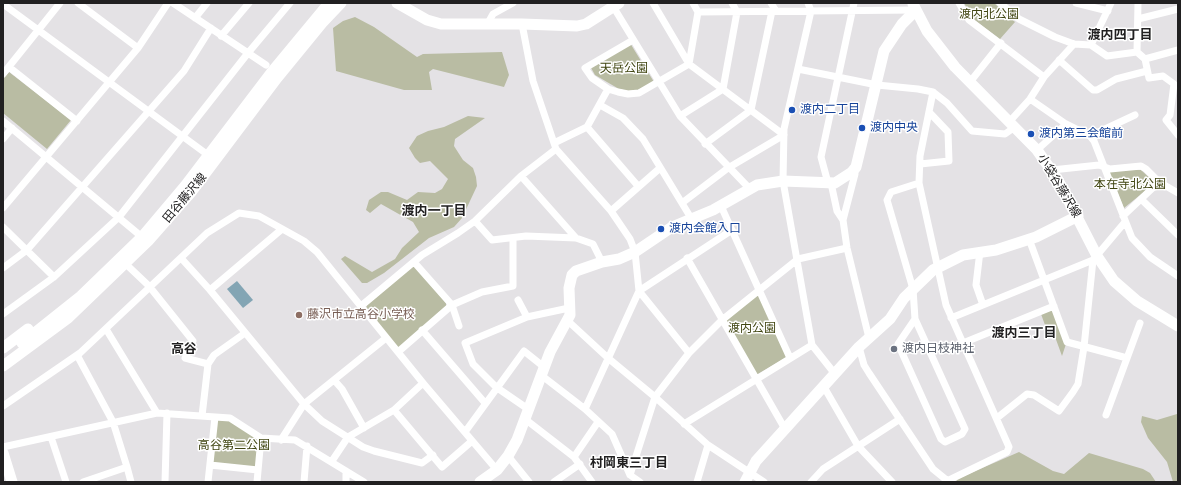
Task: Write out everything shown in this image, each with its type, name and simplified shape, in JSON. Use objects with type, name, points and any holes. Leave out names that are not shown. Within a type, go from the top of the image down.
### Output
[{"type":"main road","name":"田谷藤沢線","points":[[145,239],[208,155],[316,17],[329,3]]},
{"type":"main road","name":"田谷藤沢線","points":[[3,366],[68,318],[84,299],[192,191],[277,78],[322,23],[341,3]]},
{"type":"main road","points":[[397,3],[427,20],[441,24],[488,23],[576,26],[586,24],[614,4]]},
{"type":"main road","points":[[480,482],[497,470],[508,456],[527,414],[543,371],[568,321],[569,288],[572,275],[576,271],[602,262],[619,259],[635,252],[672,227],[721,206],[749,188],[764,183],[783,181],[835,183],[852,172],[856,167],[886,45],[915,6]]},
{"type":"main road","name":"小袋谷藤沢線","points":[[915,6],[927,31],[940,49],[970,82],[1037,150],[1052,170],[1078,216],[1095,258],[1114,281],[1137,301],[1178,326]]},
{"type":"main road","points":[[747,477],[785,429],[859,347],[890,319],[904,298],[938,266],[963,255],[996,250],[1029,239],[1078,216]]},
{"type":"main road","points":[[3,374],[72,323],[129,267],[145,239]]},
{"type":"main road","points":[[3,348],[59,307],[119,254],[145,239]]},
{"type":"main road","name":"田谷藤沢線","points":[[3,357],[84,299]]},
{"type":"main road","points":[[3,453],[12,482]]},
{"type":"street","points":[[3,74],[60,3]]},
{"type":"street","points":[[78,3],[138,48]]},
{"type":"street","points":[[3,208],[138,48],[168,3]]},
{"type":"street","points":[[173,3],[266,65]]},
{"type":"street","points":[[195,18],[207,3]]},
{"type":"street","points":[[221,36],[249,3]]},
{"type":"street","points":[[3,314],[54,277],[119,217],[248,53],[290,3]]},
{"type":"street","points":[[488,23],[493,14],[513,3]]},
{"type":"street","points":[[653,3],[689,64],[784,135]]},
{"type":"street","points":[[633,40],[585,68],[592,78],[608,89],[628,94],[639,93],[659,83],[689,64],[698,12],[693,3]]},
{"type":"street","points":[[680,116],[723,89],[737,12],[732,3]]},
{"type":"street","points":[[704,144],[751,110],[774,11],[772,3]]},
{"type":"street","points":[[808,3],[811,11],[784,135],[783,181],[812,345],[836,374]]},
{"type":"street","points":[[959,3],[969,20],[1044,77]]},
{"type":"street","points":[[1000,3],[1019,19],[1054,37],[1074,44],[1091,45],[1107,56],[1136,52],[1145,59],[1149,78],[1163,76],[1174,84],[1170,115],[1166,120],[1178,134]]},
{"type":"street","points":[[1076,3],[1108,11]]},
{"type":"street","points":[[1091,45],[1111,3]]},
{"type":"street","points":[[1136,52],[1138,3]]},
{"type":"street","points":[[614,4],[633,40],[680,116],[704,144],[749,188]]},
{"type":"street","points":[[3,5],[208,155]]},
{"type":"street","points":[[698,12],[811,11],[854,7],[915,6]]},
{"type":"street","points":[[844,220],[837,211],[830,183],[821,157],[854,7]]},
{"type":"street","points":[[1138,20],[1178,9]]},
{"type":"street","points":[[522,24],[533,82],[555,146],[611,211],[630,239],[635,252],[639,291],[689,352]]},
{"type":"street","points":[[3,268],[27,250],[149,111],[184,70],[211,28]]},
{"type":"street","points":[[970,82],[1001,43]]},
{"type":"street","points":[[798,69],[877,85],[918,88],[933,92],[947,103],[972,131],[1005,134],[1044,77],[1074,44]]},
{"type":"street","points":[[1145,59],[1178,50]]},
{"type":"street","points":[[1059,60],[1093,90],[1116,79],[1147,71]]},
{"type":"street","points":[[8,67],[77,121]]},
{"type":"street","points":[[361,306],[414,262],[475,221],[555,146],[587,127],[608,89]]},
{"type":"street","points":[[859,347],[864,365],[933,469],[947,482],[1007,452],[1009,447],[997,418],[946,305],[919,183],[920,164],[933,92]]},
{"type":"street","points":[[1030,99],[1066,124],[1090,136],[1094,141],[1132,238],[1150,257],[1178,276]]},
{"type":"street","points":[[600,105],[623,118],[643,140],[691,218]]},
{"type":"street","points":[[920,164],[949,161],[948,132],[929,112]]},
{"type":"street","points":[[1090,136],[1135,115]]},
{"type":"street","points":[[3,121],[145,239]]},
{"type":"street","points":[[1037,150],[1066,124]]},
{"type":"street","points":[[587,127],[638,186]]},
{"type":"street","points":[[3,139],[12,128]]},
{"type":"street","points":[[682,203],[728,168],[784,135]]},
{"type":"street","points":[[1052,170],[1099,165],[1110,169],[1140,166],[1146,169],[1159,182],[1178,193]]},
{"type":"street","points":[[611,211],[660,168]]},
{"type":"street","points":[[852,172],[855,174],[844,220],[848,248],[869,338]]},
{"type":"street","points":[[522,176],[576,238]]},
{"type":"street","points":[[951,318],[1044,281],[1095,258],[1124,219],[1141,199],[1159,182]]},
{"type":"street","points":[[915,319],[898,344],[941,439],[945,442],[962,434],[965,429],[915,319],[913,289],[887,200],[891,192],[919,183]]},
{"type":"street","points":[[1141,199],[1178,235]]},
{"type":"street","points":[[721,206],[760,289],[790,358]]},
{"type":"street","points":[[3,406],[77,355],[207,233],[239,213],[259,216],[304,241],[316,252],[423,383],[497,470]]},
{"type":"street","points":[[475,221],[492,240],[526,236],[576,238],[593,244],[602,262]]},
{"type":"street","points":[[3,226],[54,277]]},
{"type":"street","points":[[210,290],[282,229]]},
{"type":"street","points":[[585,409],[639,291],[687,258],[732,230]]},
{"type":"street","points":[[398,352],[452,305],[482,292],[513,286],[513,238]]},
{"type":"street","points":[[1029,239],[1067,342],[1127,358]]},
{"type":"street","points":[[634,479],[655,397],[689,352],[722,320],[798,259],[848,248]]},
{"type":"street","points":[[980,252],[976,285],[983,305]]},
{"type":"street","points":[[181,258],[210,290],[304,404],[322,421],[363,447],[374,451],[422,463],[433,455]]},
{"type":"street","points":[[687,258],[785,429]]},
{"type":"street","points":[[997,418],[1027,394],[1034,395],[1059,411],[1078,384],[1095,258]]},
{"type":"street","points":[[414,262],[452,305],[459,326]]},
{"type":"street","points":[[129,267],[149,286],[193,340],[185,358],[208,364]]},
{"type":"street","points":[[518,300],[526,317]]},
{"type":"street","points":[[963,343],[1054,306]]},
{"type":"street","points":[[569,308],[526,317],[465,343],[473,364],[496,387],[574,457],[592,482]]},
{"type":"street","points":[[568,321],[708,445],[747,477],[764,482]]},
{"type":"street","points":[[1106,415],[1140,323]]},
{"type":"street","points":[[106,329],[157,413]]},
{"type":"street","points":[[422,330],[485,403]]},
{"type":"street","points":[[202,416],[208,364],[214,355],[245,333]]},
{"type":"street","points":[[281,440],[304,404],[386,338]]},
{"type":"street","points":[[684,424],[812,345]]},
{"type":"street","points":[[465,432],[496,387],[524,351],[543,371],[612,434],[634,479]]},
{"type":"street","points":[[77,355],[113,422],[131,482]]},
{"type":"street","points":[[334,380],[342,389],[364,428]]},
{"type":"street","points":[[332,461],[348,437],[394,410],[423,383]]},
{"type":"street","points":[[824,387],[858,446],[887,481]]},
{"type":"street","points":[[394,410],[442,467],[472,441]]},
{"type":"street","points":[[3,447],[157,413],[230,418],[261,438],[295,440],[332,461],[364,482]]},
{"type":"street","points":[[164,482],[167,414]]},
{"type":"street","points":[[208,482],[215,417]]},
{"type":"street","points":[[811,482],[823,468],[900,419]]},
{"type":"street","points":[[574,457],[598,422]]},
{"type":"street","points":[[51,437],[66,482]]},
{"type":"street","points":[[257,482],[261,438]]},
{"type":"street","points":[[697,482],[708,445]]},
{"type":"street","points":[[304,482],[307,446]]},
{"type":"street","points":[[508,456],[529,482]]},
{"type":"street","points":[[554,482],[580,464]]},
{"type":"street","points":[[210,465],[258,470]]},
{"type":"street","points":[[83,482],[127,467]]},
{"type":"street","points":[[346,471],[346,482]]},
{"type":"green space","name":"渡内北公園","points":[[964,3],[994,3],[1015,22],[1000,39],[973,19]]},
{"type":"green space","points":[[355,17],[374,27],[417,57],[423,54],[502,52],[509,75],[504,87],[433,69],[429,72],[432,90],[404,90],[336,71],[333,28],[343,21]]},
{"type":"green space","name":"天岳公園","points":[[630,43],[654,82],[638,90],[628,91],[619,89],[595,75],[590,66]]},
{"type":"green space","points":[[9,72],[71,120],[47,149],[3,113],[3,79]]},
{"type":"green space","points":[[468,116],[485,118],[455,139],[454,146],[463,160],[473,168],[477,186],[462,218],[454,227],[429,238],[384,273],[367,283],[362,283],[341,259],[345,256],[372,272],[395,259],[402,248],[419,232],[413,222],[381,204],[370,213],[366,210],[369,200],[381,192],[388,192],[407,200],[418,192],[435,193],[442,189],[448,179],[430,161],[420,163],[409,148],[417,136],[428,131],[444,127]]},
{"type":"green space","name":"本在寺北公園","points":[[1108,170],[1141,170],[1155,183],[1124,208]]},
{"type":"green space","points":[[412,267],[415,267],[446,303],[446,306],[397,348],[366,308],[367,305]]},
{"type":"green space","name":"渡内公園","points":[[758,294],[787,357],[756,375],[726,321]]},
{"type":"green space","points":[[1052,310],[1066,344],[1062,356],[1054,334],[1049,336],[1041,314]]},
{"type":"green space","points":[[1177,414],[1178,482],[1173,482],[1167,462],[1148,438],[1141,422],[1142,416],[1157,420]]},
{"type":"green space","name":"高谷第二公園","points":[[217,420],[230,421],[259,439],[256,467],[213,463]]},
{"type":"green space","points":[[1019,452],[1053,471],[1064,474],[1089,453],[1143,469],[1150,473],[1156,482],[956,482],[957,479]]},
{"type":"water","points":[[237,281],[253,300],[243,308],[227,289]]},
{"type":"place","name":"渡内二丁目","points":[[792,110]]},
{"type":"place","name":"渡内中央","points":[[862,128]]},
{"type":"place","name":"渡内第三会館前","points":[[1031,134]]},
{"type":"place","name":"渡内会館入口","points":[[661,229]]},
{"type":"place","name":"藤沢市立高谷小学校","points":[[299,315]]},
{"type":"place","name":"渡内日枝神社","points":[[894,349]]},
{"type":"district","name":"渡内四丁目","points":[[1120,35]]},
{"type":"district","name":"渡内一丁目","points":[[434,211]]},
{"type":"district","name":"渡内三丁目","points":[[1024,333]]},
{"type":"district","name":"高谷","points":[[184,349]]},
{"type":"district","name":"村岡東三丁目","points":[[629,463]]}]
